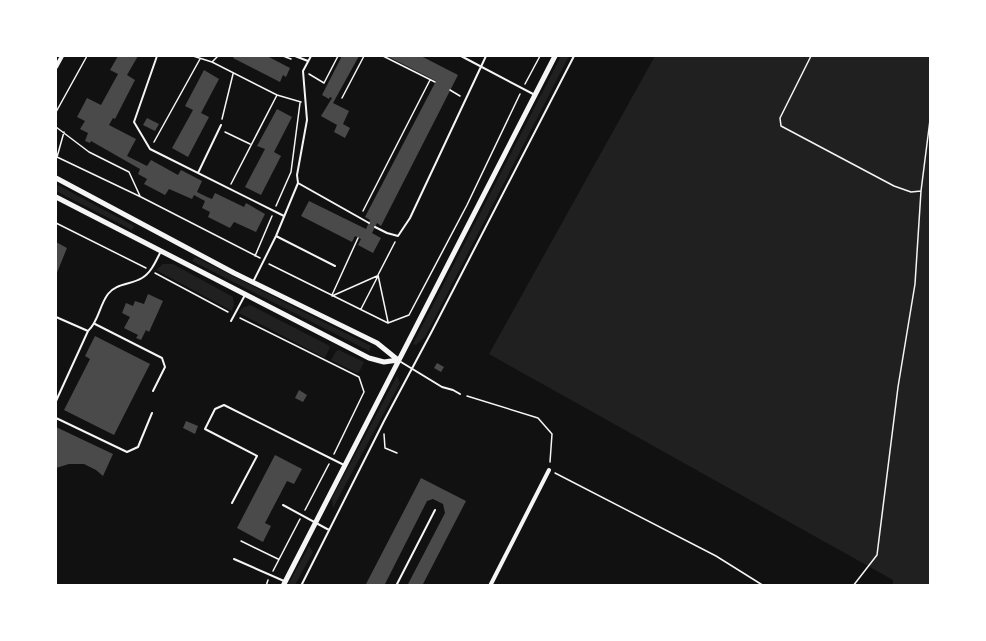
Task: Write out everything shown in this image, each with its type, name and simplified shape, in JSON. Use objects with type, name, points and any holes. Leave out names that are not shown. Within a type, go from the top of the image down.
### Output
[{"type":"main road","points":[[284,584],[555,56]]},
{"type":"main road","points":[[56,178],[253,282],[377,343],[390,351],[398,360]]},
{"type":"main road","points":[[56,197],[369,358],[384,362],[398,360]]},
{"type":"street","points":[[56,67],[62,56]]},
{"type":"street","points":[[500,585],[492,583],[549,470]]},
{"type":"lane","points":[[157,56],[134,122],[150,149],[284,216]]},
{"type":"lane","points":[[295,56],[308,61]]},
{"type":"lane","points":[[253,282],[276,236],[298,183],[297,175],[307,120],[303,71],[311,56]]},
{"type":"lane","points":[[461,56],[535,95]]},
{"type":"lane","points":[[375,227],[398,236],[410,218],[486,56]]},
{"type":"lane","points":[[301,585],[574,56]]},
{"type":"lane","points":[[198,173],[221,125]]},
{"type":"lane","points":[[298,183],[369,223]]},
{"type":"lane","points":[[276,236],[335,266]]},
{"type":"lane","points":[[56,401],[88,331],[95,324],[107,294],[115,288],[142,278],[150,271],[161,251]]},
{"type":"lane","points":[[231,321],[245,296]]},
{"type":"lane","points":[[56,317],[88,331]]},
{"type":"lane","points":[[95,324],[162,358],[165,367],[153,391]]},
{"type":"lane","points":[[398,360],[442,387],[460,394]]},
{"type":"lane","points":[[231,503],[257,456],[205,429],[215,409],[224,405],[344,465]]},
{"type":"lane","points":[[56,418],[127,452],[138,447],[152,412]]},
{"type":"lane","points":[[283,505],[329,530]]},
{"type":"lane","points":[[396,585],[435,510]]},
{"type":"lane","points":[[234,559],[271,575],[284,584]]},
{"type":"path","points":[[56,112],[87,56]]},
{"type":"path","points":[[193,56],[212,62],[277,95],[301,102]]},
{"type":"path","points":[[212,62],[218,56]]},
{"type":"path","points":[[303,71],[324,82],[338,56]]},
{"type":"path","points":[[342,98],[364,56]]},
{"type":"path","points":[[383,56],[435,82]]},
{"type":"path","points":[[64,132],[57,157],[141,197],[388,323],[409,315],[468,205],[540,56]]},
{"type":"path","points":[[812,56],[780,118],[781,126],[894,186],[911,192],[921,190]]},
{"type":"path","points":[[154,141],[200,59]]},
{"type":"path","points":[[221,125],[233,73]]},
{"type":"path","points":[[360,218],[430,80]]},
{"type":"path","points":[[450,90],[466,99]]},
{"type":"path","points":[[255,256],[291,172],[301,102],[299,93]]},
{"type":"path","points":[[233,178],[277,95]]},
{"type":"path","points":[[853,585],[877,555],[898,387],[915,284],[921,190],[930,120]]},
{"type":"path","points":[[56,127],[89,152],[129,172],[141,197]]},
{"type":"path","points":[[219,129],[250,144]]},
{"type":"path","points":[[56,223],[359,377],[364,392],[332,459],[266,585]]},
{"type":"path","points":[[361,310],[398,236]]},
{"type":"path","points":[[332,296],[358,238]]},
{"type":"path","points":[[378,275],[388,323]]},
{"type":"path","points":[[332,296],[378,275]]},
{"type":"path","points":[[460,394],[538,418],[552,434],[549,470],[716,556],[764,585]]},
{"type":"path","points":[[385,448],[397,453]]},
{"type":"path","points":[[241,541],[279,560]]},
{"type":"shaded area","points":[[561,56],[569,56],[425,337],[416,345],[413,344]]},
{"type":"shaded area","points":[[655,56],[930,56],[930,585],[893,585],[893,580],[489,354]]},
{"type":"shaded area","points":[[56,184],[134,226],[132,230],[56,191]]},
{"type":"shaded area","points":[[195,257],[371,346],[369,351],[192,261]]},
{"type":"shaded area","points":[[163,264],[173,264],[233,297],[232,311],[156,270]]},
{"type":"shaded area","points":[[250,305],[328,345],[330,347],[325,358],[239,313],[242,308]]},
{"type":"shaded area","points":[[339,350],[364,362],[359,372],[331,360]]},
{"type":"shaded area","points":[[397,376],[400,383],[333,508],[332,498]]},
{"type":"shaded area","points":[[309,546],[313,552],[295,585],[288,585]]},
{"type":"building","points":[[118,56],[138,56],[127,75],[135,80],[115,119],[113,118],[109,125],[136,139],[127,156],[147,166],[151,160],[178,175],[181,170],[202,181],[197,192],[212,199],[215,193],[244,207],[246,203],[265,214],[256,232],[234,222],[230,228],[208,217],[210,212],[202,208],[205,201],[194,195],[192,199],[169,189],[165,195],[144,184],[147,179],[138,174],[140,169],[91,141],[90,143],[85,141],[88,133],[80,129],[85,121],[77,117],[87,98],[101,105],[118,74],[110,70]]},
{"type":"building","points":[[234,56],[267,56],[290,68],[286,77],[283,75],[280,82],[233,58]]},
{"type":"building","points":[[342,56],[359,56],[333,103],[349,111],[343,124],[350,128],[345,138],[334,132],[337,125],[321,116],[332,98],[329,99],[322,95]]},
{"type":"building","points":[[387,56],[421,56],[458,75],[381,226],[377,223],[372,233],[381,238],[373,253],[358,245],[361,239],[355,236],[352,242],[301,216],[309,201],[366,229],[370,220],[365,217],[436,81]]},
{"type":"building","points":[[204,70],[219,79],[201,113],[209,117],[188,157],[172,148],[193,110],[185,106]]},
{"type":"building","points":[[277,109],[292,117],[274,152],[281,156],[261,195],[245,187],[265,149],[257,146]]},
{"type":"building","points":[[147,118],[159,124],[155,131],[143,125]]},
{"type":"building","points":[[56,242],[67,248],[56,275]]},
{"type":"building","points":[[148,294],[163,301],[149,332],[146,330],[141,340],[136,338],[138,335],[124,328],[130,317],[122,313],[126,303],[133,306],[135,301],[144,304]]},
{"type":"building","points":[[95,336],[150,364],[114,435],[64,410],[90,359],[85,356]]},
{"type":"building","points":[[437,363],[444,367],[441,372],[434,368]]},
{"type":"building","points":[[299,390],[307,395],[303,402],[295,398]]},
{"type":"building","points":[[186,421],[198,426],[195,434],[183,428]]},
{"type":"building","points":[[56,427],[113,454],[103,476],[84,464],[69,464],[56,468]]},
{"type":"building","points":[[275,455],[302,469],[294,484],[287,481],[265,523],[271,526],[263,542],[237,528]]},
{"type":"building","points":[[421,478],[466,501],[422,586],[407,586],[445,513],[443,504],[433,499],[427,501],[384,586],[365,586]]}]
